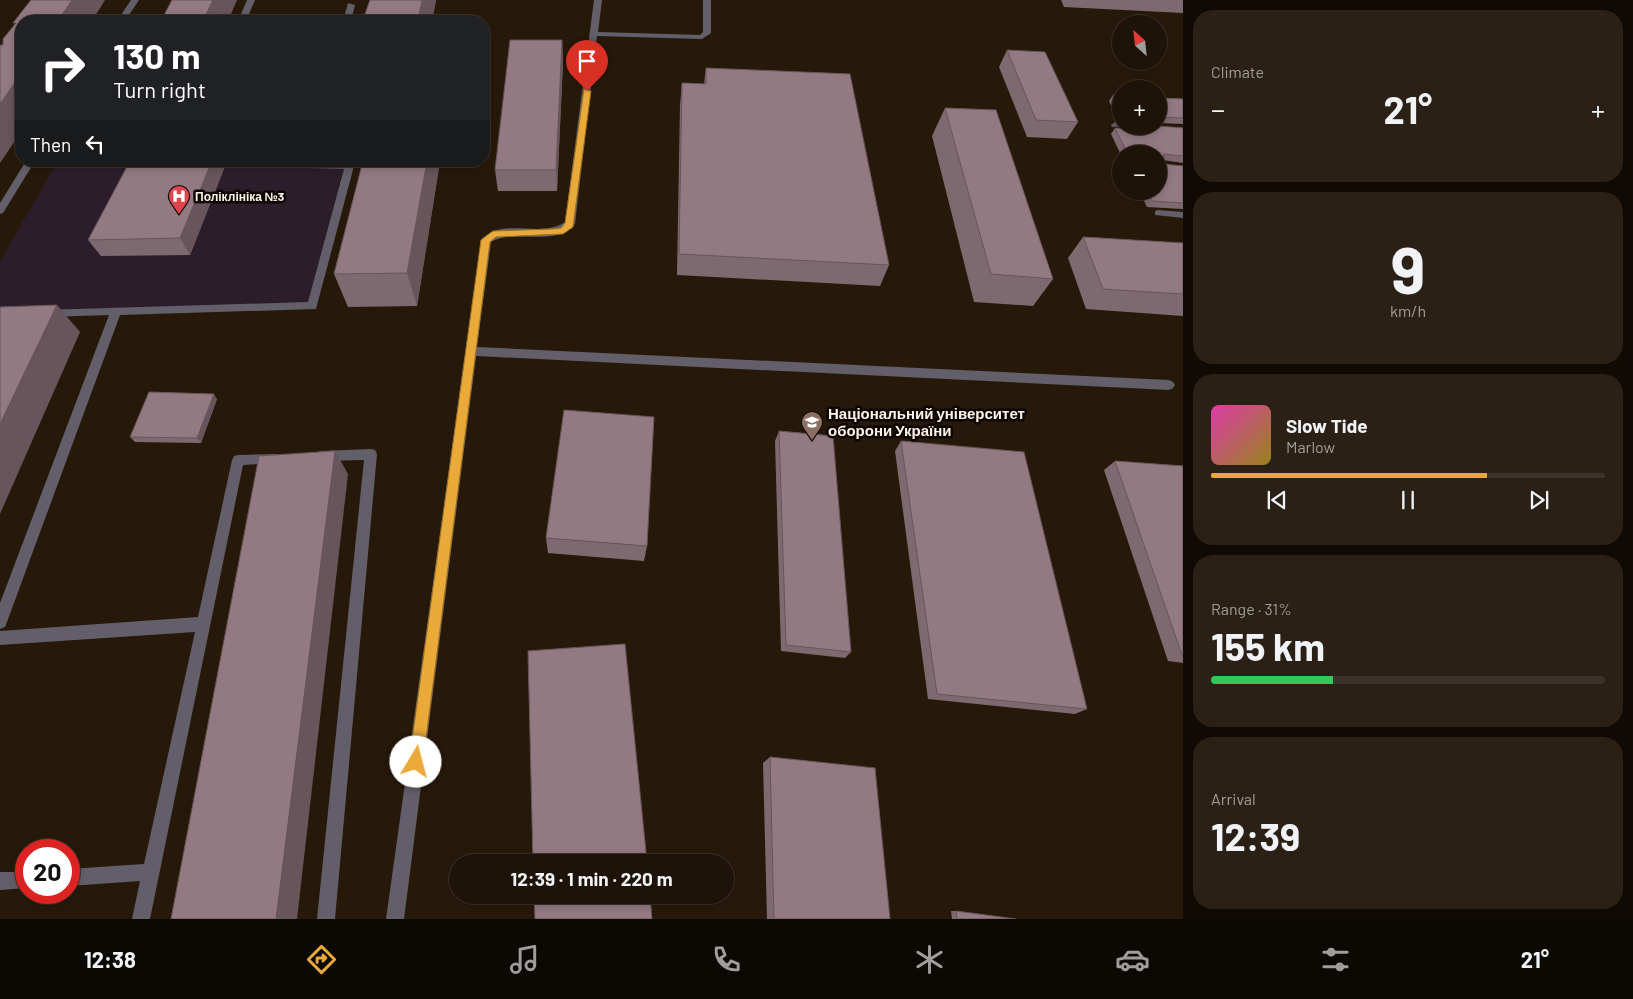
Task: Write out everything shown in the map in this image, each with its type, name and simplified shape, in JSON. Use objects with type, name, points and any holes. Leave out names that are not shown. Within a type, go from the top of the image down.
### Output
[{"type":"street","points":[[125,15],[135,0]]},
{"type":"street","points":[[245,15],[251,0]]},
{"type":"street","points":[[395,919],[486,240],[493,234],[558,231],[563,230],[570,224],[598,0]]},
{"type":"street","points":[[594,34],[702,38],[706,33],[707,0]]},
{"type":"street","points":[[348,15],[352,4]]},
{"type":"street","points":[[0,211],[27,167]]},
{"type":"street","points":[[39,313],[312,306],[349,167]]},
{"type":"street","points":[[1158,213],[1183,215]]},
{"type":"street","points":[[0,622],[116,312]]},
{"type":"street","points":[[471,351],[1169,385]]},
{"type":"street","points":[[304,457],[371,454],[326,919]]},
{"type":"street","points":[[141,919],[238,460],[285,458]]},
{"type":"street","points":[[0,638],[203,624]]},
{"type":"street","points":[[80,876],[150,872]]},
{"type":"street","points":[[0,882],[15,881]]},
{"type":"shaded area","name":"Поліклініка №3","points":[[55,167],[304,167],[344,169],[309,304],[0,311],[0,261]]},
{"type":"building","points":[[31,0],[72,0],[62,15],[19,15]]},
{"type":"building","points":[[172,0],[213,0],[206,15],[164,15]]},
{"type":"building","points":[[370,0],[422,0],[419,15],[365,15]]},
{"type":"building","points":[[15,24],[15,83],[0,104],[0,45],[3,45],[3,39]]},
{"type":"building","points":[[510,40],[562,40],[556,170],[495,170]]},
{"type":"building","points":[[1007,50],[1045,52],[1078,122],[1036,120]]},
{"type":"building","points":[[706,68],[850,74],[889,265],[679,254],[682,83],[706,84]]},
{"type":"building","points":[[1167,98],[1183,99],[1183,118],[1167,117]]},
{"type":"building","points":[[945,108],[996,110],[1053,279],[991,274]]},
{"type":"building","points":[[1167,127],[1183,128],[1183,156],[1167,154],[1167,145],[1124,145],[1118,135],[1167,135]]},
{"type":"building","points":[[1167,164],[1183,166],[1183,203],[1152,201],[1167,200]]},
{"type":"building","points":[[127,167],[210,167],[180,238],[88,240]]},
{"type":"building","points":[[361,167],[426,167],[407,273],[334,274]]},
{"type":"building","points":[[1083,237],[1183,243],[1183,294],[1103,289]]},
{"type":"building","points":[[57,305],[0,424],[0,307]]},
{"type":"building","points":[[149,392],[214,394],[197,438],[130,437]]},
{"type":"building","points":[[564,410],[654,417],[647,546],[546,538]]},
{"type":"building","points":[[779,431],[833,436],[851,652],[786,645]]},
{"type":"building","points":[[901,441],[1024,452],[1087,709],[937,694]]},
{"type":"building","points":[[335,451],[276,919],[171,919],[259,456]]},
{"type":"building","points":[[1115,461],[1183,466],[1183,655],[1182,655]]},
{"type":"building","points":[[625,644],[646,854],[533,854],[528,651]]},
{"type":"building","points":[[770,757],[875,768],[890,919],[774,919]]},
{"type":"building","points":[[534,904],[651,904],[652,919],[535,919]]},
{"type":"building","points":[[956,911],[1016,919],[957,919]]},
{"type":"place","name":"Поліклініка №3","points":[[179,215]]},
{"type":"place","name":"Національний університет оборони України","points":[[812,441]]},
{"type":"route","points":[[416,762],[486,240],[493,234],[504,232],[553,232],[563,230],[570,224],[587,91]]}]
